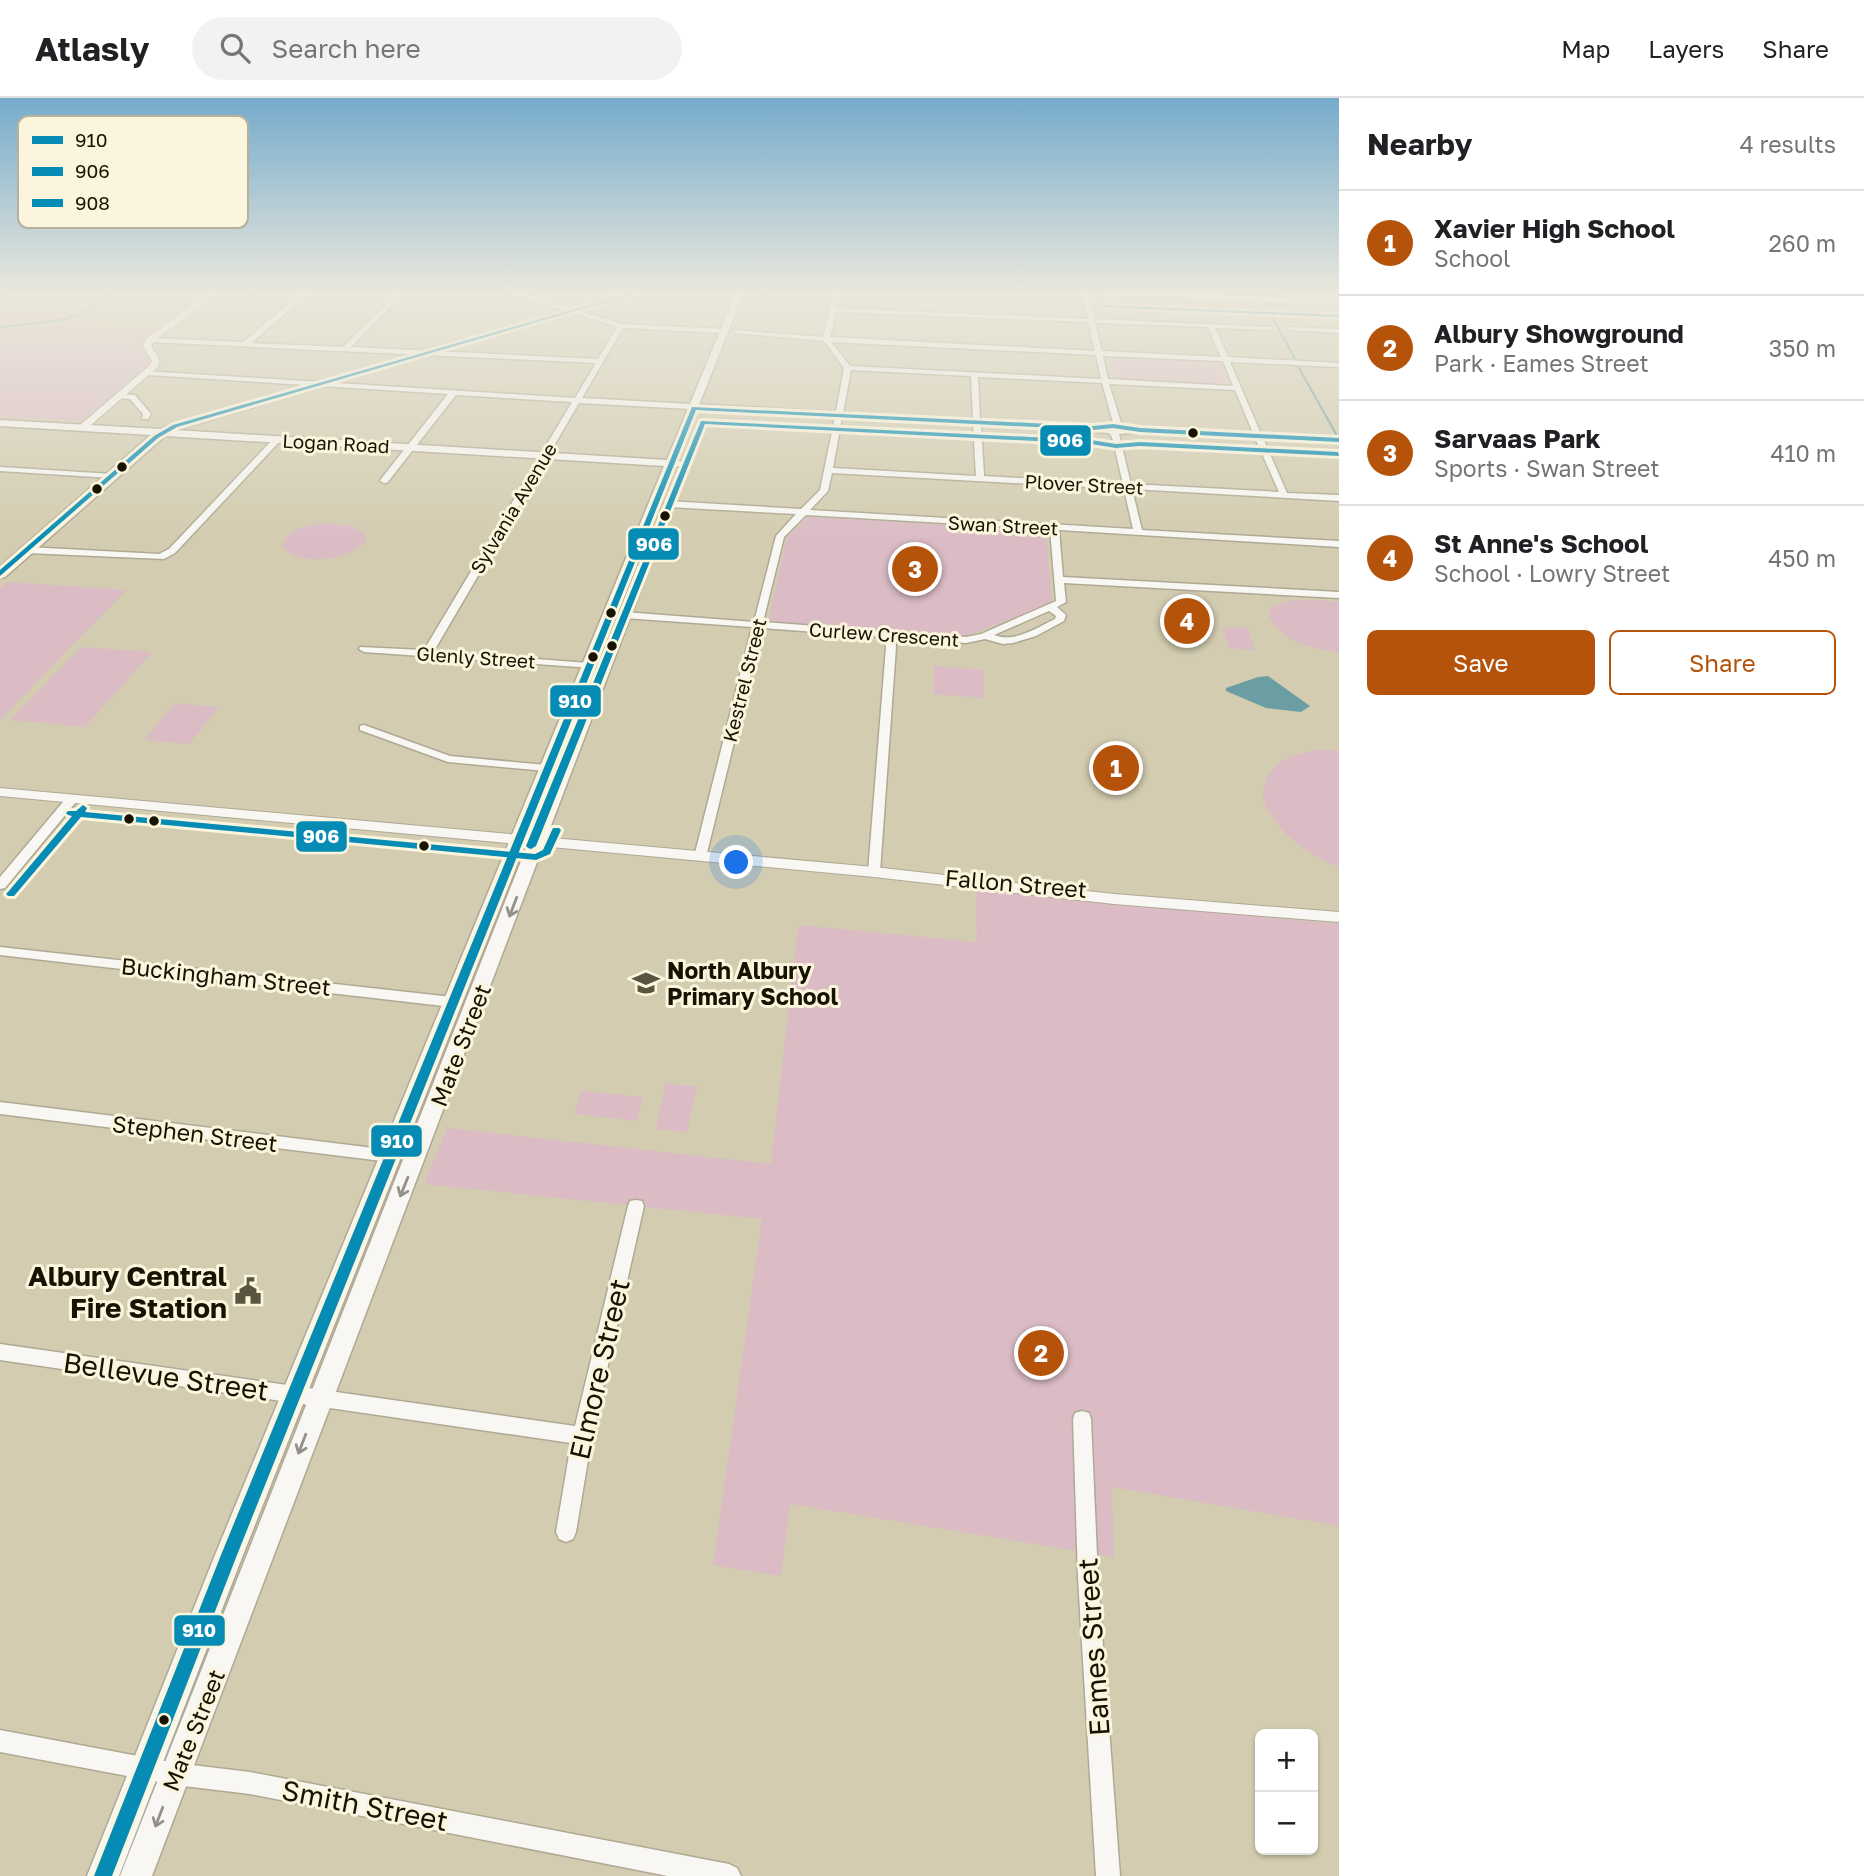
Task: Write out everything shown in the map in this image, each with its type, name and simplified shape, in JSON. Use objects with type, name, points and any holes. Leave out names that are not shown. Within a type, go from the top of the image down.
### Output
[{"type":"main road","points":[[0,574],[164,432],[180,424],[351,375]]},
{"type":"main road","name":"Mate Street","points":[[307,1397],[429,1126],[527,842],[546,768],[712,375]]},
{"type":"main road","name":"Logan Road","points":[[0,423],[677,463]]},
{"type":"main road","name":"Mate Street","points":[[103,1876],[160,1771],[259,1562],[307,1397],[390,1156],[452,1002],[527,842],[624,615],[668,503],[677,463]]},
{"type":"main road","name":"Mate Street","points":[[136,1876],[160,1771]]},
{"type":"street","points":[[82,428],[146,375]]},
{"type":"street","points":[[179,375],[700,408],[1339,440]]},
{"type":"street","name":"Sylvania Avenue","points":[[428,654],[593,375]]},
{"type":"street","name":"Kestrel Street","points":[[700,856],[780,536],[823,493],[847,375]]},
{"type":"street","points":[[981,478],[974,375],[1239,388]]},
{"type":"street","points":[[1104,375],[1138,532]]},
{"type":"street","points":[[1232,375],[1284,495]]},
{"type":"street","points":[[384,481],[454,391]]},
{"type":"street","points":[[121,396],[132,397],[147,414],[145,417]]},
{"type":"street","points":[[27,550],[161,557],[172,551],[278,439]]},
{"type":"street","points":[[0,469],[112,476]]},
{"type":"street","name":"Plover Street","points":[[829,470],[1339,498]]},
{"type":"street","name":"Swan Street","points":[[668,503],[1339,544]]},
{"type":"street","points":[[1054,527],[1059,580],[1339,595]]},
{"type":"street","name":"Curlew Crescent","points":[[624,615],[966,640],[986,635],[1002,642],[1022,637],[1059,621],[1061,615],[1052,608],[1061,602],[1059,580]]},
{"type":"street","points":[[873,872],[891,647],[889,635]]},
{"type":"street","name":"Glenly Street","points":[[364,649],[588,666]]},
{"type":"street","points":[[364,728],[448,759],[546,768]]},
{"type":"street","name":"Fallon Street","points":[[0,792],[1339,917]]},
{"type":"street","points":[[0,885],[72,799]]},
{"type":"street","name":"Buckingham Street","points":[[0,951],[452,1002]]},
{"type":"street","name":"Stephen Street","points":[[0,1108],[390,1156]]},
{"type":"street","name":"Elmore Street","points":[[566,1532],[582,1436],[636,1206]]},
{"type":"street","name":"Bellevue Street","points":[[0,1352],[582,1436]]},
{"type":"street","name":"Eames Street","points":[[1082,1419],[1088,1578],[1108,1876]]},
{"type":"street","name":"Smith Street","points":[[0,1741],[160,1771],[250,1783],[729,1876]]},
{"type":"shaded area","points":[[0,375],[140,375],[80,421],[0,416]]},
{"type":"shaded area","points":[[1115,375],[1225,375],[1228,384],[1116,378]]},
{"type":"shaded area","points":[[807,518],[1041,530],[1046,533],[1052,603],[966,636],[774,622],[769,619],[787,536]]},
{"type":"shaded area","points":[[327,523],[353,526],[366,535],[366,541],[349,553],[325,559],[301,557],[283,547],[288,535],[293,531]]},
{"type":"shaded area","points":[[7,582],[126,590],[0,720],[0,588]]},
{"type":"shaded area","points":[[1287,601],[1339,602],[1339,652],[1299,643],[1282,633],[1269,617],[1270,608]]},
{"type":"shaded area","points":[[1222,627],[1248,628],[1255,650],[1229,648]]},
{"type":"shaded area","points":[[81,647],[152,652],[85,727],[10,720]]},
{"type":"shaded area","points":[[934,666],[983,670],[984,698],[933,694]]},
{"type":"shaded area","points":[[175,703],[219,707],[189,744],[144,740]]},
{"type":"shaded area","points":[[1314,750],[1339,750],[1339,867],[1293,841],[1276,822],[1263,799],[1267,778],[1278,764]]},
{"type":"shaded area","points":[[976,890],[1339,924],[1339,1526],[1112,1487],[1114,1557],[790,1504],[781,1576],[713,1565],[762,1219],[424,1184],[447,1128],[771,1164],[798,925],[977,942]]},
{"type":"shaded area","points":[[666,1083],[697,1087],[687,1132],[656,1129]]},
{"type":"shaded area","points":[[581,1091],[643,1097],[637,1121],[575,1114]]},
{"type":"water","points":[[1268,676],[1310,706],[1301,712],[1266,708],[1226,691],[1226,688]]},
{"type":"waterway","points":[[1303,375],[1336,434]]},
{"type":"transit line","name":"908","points":[[0,574],[156,437],[175,426],[351,375]]},
{"type":"transit line","name":"910","points":[[694,408],[1093,428],[1113,426],[1140,430],[1339,440]]},
{"type":"transit line","name":"910","points":[[103,1876],[229,1555],[694,408]]},
{"type":"transit line","name":"906","points":[[531,846],[703,422],[1091,442],[1116,446],[1140,444],[1338,454]]},
{"type":"transit line","name":"906","points":[[11,894],[83,808]]},
{"type":"transit line","name":"906","points":[[71,813],[536,857],[547,852],[556,830]]},
{"type":"place","name":"Sarvaas Park","points":[[915,569]]},
{"type":"place","name":"St Anne's School","points":[[1187,621]]},
{"type":"place","name":"Xavier High School","points":[[1116,768]]},
{"type":"place","name":"North Albury Primary School","points":[[646,983]]},
{"type":"place","name":"Albury Central Fire Station","points":[[248,1291]]},
{"type":"place","name":"Albury Showground","points":[[1041,1353]]}]
